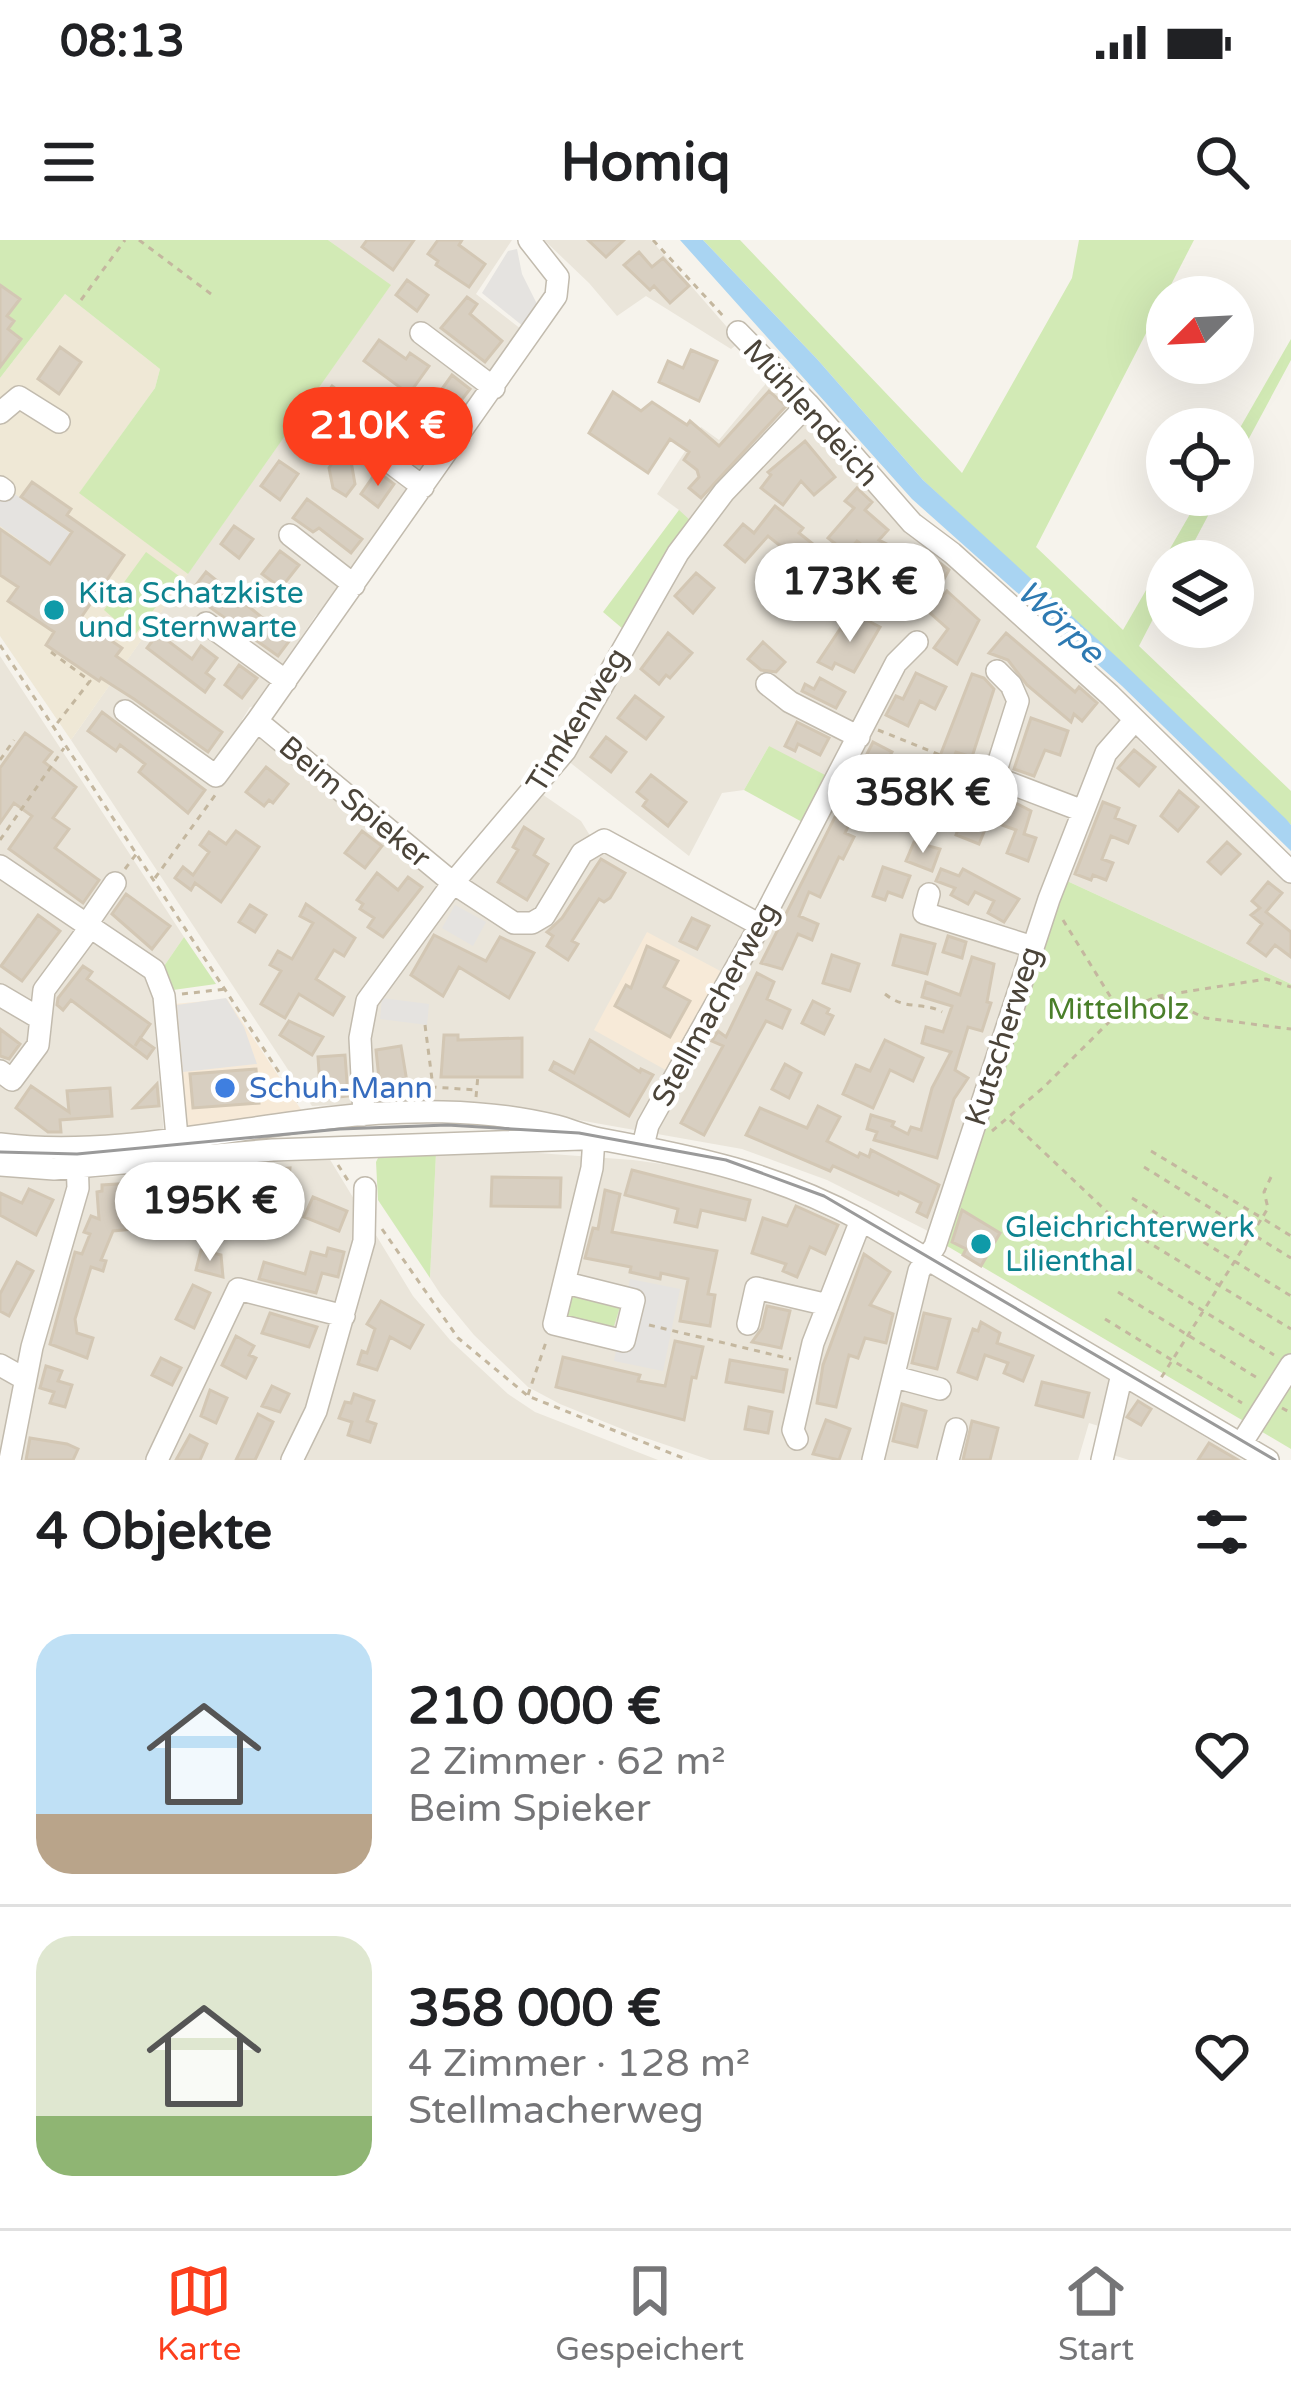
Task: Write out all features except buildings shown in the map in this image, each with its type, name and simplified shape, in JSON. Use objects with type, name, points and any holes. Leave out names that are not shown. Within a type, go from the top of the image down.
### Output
[{"type":"street","name":"Beim Spieker","points":[[216,776],[556,296],[558,277],[529,240]]},
{"type":"street","name":"Mühlendeich","points":[[738,332],[912,523],[1134,721],[1291,872]]},
{"type":"street","points":[[421,333],[494,388]]},
{"type":"street","points":[[0,413],[20,397],[59,422]]},
{"type":"street","name":"Timkenweg","points":[[364,1115],[360,1037],[367,1001],[453,884],[565,751],[692,535],[748,465],[808,404]]},
{"type":"street","points":[[351,434],[423,487]]},
{"type":"street","points":[[290,535],[354,585]]},
{"type":"street","points":[[206,623],[286,681]]},
{"type":"street","name":"Stellmacherweg","points":[[643,1146],[648,1125],[760,926],[896,663],[917,642]]},
{"type":"street","points":[[997,670],[1018,701],[994,777],[1083,811]]},
{"type":"street","points":[[767,684],[790,702],[862,731]]},
{"type":"street","points":[[124,711],[216,776]]},
{"type":"street","name":"Beim Spieker","points":[[257,721],[453,884],[514,923],[532,923],[544,916],[582,853],[604,840],[760,926]]},
{"type":"street","name":"Kutscherweg","points":[[873,1460],[919,1270],[935,1246],[1049,898],[1106,753],[1134,721]]},
{"type":"street","points":[[0,866],[154,970],[164,997],[177,1137]]},
{"type":"street","points":[[0,1071],[12,1080],[38,1045],[44,990],[116,883]]},
{"type":"street","points":[[929,894],[924,913],[1033,947]]},
{"type":"street","points":[[0,995],[39,1018]]},
{"type":"street","points":[[0,1144],[77,1157],[177,1137],[364,1115],[457,1114],[555,1126],[756,1172],[861,1220],[1266,1460]]},
{"type":"street","points":[[0,1166],[77,1157],[594,1138]]},
{"type":"street","points":[[566,1283],[634,1300],[624,1341],[554,1324],[592,1168],[594,1138]]},
{"type":"street","points":[[10,1460],[25,1379],[78,1188],[77,1157]]},
{"type":"street","points":[[292,1460],[316,1411],[344,1316],[364,1241],[365,1197]]},
{"type":"street","points":[[797,1438],[794,1430],[813,1343],[861,1220]]},
{"type":"street","points":[[748,1324],[756,1288],[828,1305]]},
{"type":"street","points":[[157,1460],[238,1289],[344,1316]]},
{"type":"street","points":[[0,1365],[25,1379]]},
{"type":"street","points":[[1241,1444],[1291,1365]]},
{"type":"street","points":[[1102,1460],[1122,1374]]},
{"type":"street","points":[[895,1377],[940,1389]]},
{"type":"street","points":[[948,1460],[956,1429]]},
{"type":"path","points":[[81,300],[125,240]]},
{"type":"path","points":[[139,240],[212,294]]},
{"type":"path","points":[[149,248],[155,240]]},
{"type":"path","name":"Mühlendeich","points":[[653,240],[738,332]]},
{"type":"path","points":[[0,645],[306,1113]]},
{"type":"path","points":[[51,652],[90,681],[54,728]]},
{"type":"path","points":[[862,731],[994,777]]},
{"type":"path","points":[[0,760],[14,740]]},
{"type":"path","points":[[0,840],[66,746]]},
{"type":"path","points":[[155,878],[225,781],[216,776]]},
{"type":"path","points":[[116,883],[138,851]]},
{"type":"path","points":[[1049,898],[1120,1011]]},
{"type":"path","points":[[992,1131],[1120,1011],[1159,996],[1266,979],[1291,987]]},
{"type":"path","points":[[164,997],[228,989]]},
{"type":"path","points":[[885,994],[907,1007],[942,1012]]},
{"type":"path","points":[[1159,996],[1205,1018],[1291,1029]]},
{"type":"path","points":[[425,1025],[433,1087],[476,1090]]},
{"type":"path","points":[[476,1109],[478,1075]]},
{"type":"path","points":[[1007,1118],[1123,1227],[1291,1329]]},
{"type":"path","points":[[1151,1151],[1291,1235]]},
{"type":"path","points":[[331,1154],[458,1338],[528,1396],[688,1460]]},
{"type":"path","points":[[1144,1167],[1291,1258]]},
{"type":"path","points":[[1160,1379],[1254,1234],[1268,1208],[1264,1192],[1270,1178]]},
{"type":"path","points":[[1132,1198],[1291,1296]]},
{"type":"path","points":[[1117,1257],[1291,1365]]},
{"type":"path","points":[[1118,1292],[1276,1390]]},
{"type":"path","points":[[1105,1319],[1259,1414]]},
{"type":"path","points":[[629,1321],[810,1363]]},
{"type":"path","points":[[528,1396],[554,1324]]},
{"type":"shaded area","points":[[328,240],[512,240],[476,294],[521,329],[431,452],[433,458],[327,608],[316,615],[242,720],[378,834],[456,893],[539,792],[581,821],[610,850],[748,928],[804,823],[769,746],[744,790],[722,793],[689,856],[563,757],[679,510],[657,494],[701,427],[719,440],[773,375],[1113,704],[1141,743],[1291,880],[1291,984],[1067,881],[930,1232],[827,1180],[742,1149],[533,1112],[410,1102],[312,1106],[71,740],[390,286]]},
{"type":"shaded area","points":[[544,240],[651,240],[740,342],[731,349],[646,296],[617,316]]},
{"type":"shaded area","points":[[517,249],[522,274],[539,308],[524,327],[482,293],[508,251]]},
{"type":"shaded area","points":[[65,294],[160,369],[155,388],[80,492],[188,574],[71,740],[0,636],[0,378]]},
{"type":"shaded area","points":[[6,488],[70,533],[50,562],[0,526],[0,496]]},
{"type":"shaded area","points":[[0,656],[184,937],[162,969],[160,1024],[155,1031],[164,1134],[0,1135]]},
{"type":"shaded area","points":[[455,905],[486,922],[473,946],[442,928]]},
{"type":"shaded area","points":[[647,932],[726,974],[671,1073],[594,1030]]},
{"type":"shaded area","points":[[226,998],[244,1027],[257,1064],[183,1072],[177,1005]]},
{"type":"shaded area","points":[[382,998],[429,1004],[427,1025],[380,1019]]},
{"type":"shaded area","points":[[227,999],[310,1123],[187,1132],[174,1004]]},
{"type":"shaded area","points":[[436,1153],[538,1153],[633,1160],[691,1168],[761,1187],[879,1240],[1243,1460],[1129,1460],[1110,1454],[1115,1431],[1089,1423],[1078,1460],[710,1460],[637,1435],[528,1387],[441,1295],[430,1278]]},
{"type":"shaded area","points":[[329,1158],[413,1296],[450,1340],[508,1394],[535,1412],[658,1460],[0,1460],[0,1176],[94,1178]]},
{"type":"shaded area","points":[[630,1279],[680,1289],[663,1371],[614,1361]]},
{"type":"green space","points":[[0,240],[328,240],[391,285],[188,574],[79,493],[155,388],[160,369],[65,294],[0,378]]},
{"type":"green space","points":[[703,240],[740,240],[962,473],[1072,278],[1079,240],[1194,240],[1175,276],[1146,276],[1146,333],[1036,547],[1123,630],[1146,590],[1146,632],[1139,646],[1291,791],[1291,825],[923,480],[817,359]]},
{"type":"green space","points":[[1291,339],[1291,360],[1254,429],[1251,408]]},
{"type":"green space","points":[[679,510],[691,521],[623,629],[603,612]]},
{"type":"green space","points":[[1189,516],[1208,516],[1195,540],[1175,540]]},
{"type":"green space","points":[[146,552],[179,576],[134,636],[104,610]]},
{"type":"green space","points":[[769,746],[827,776],[804,823],[744,790]]},
{"type":"green space","name":"Mittelholz","points":[[1067,881],[1291,984],[1291,1449],[942,1243],[1052,910]]},
{"type":"green space","points":[[184,937],[216,984],[173,990],[162,969]]},
{"type":"green space","points":[[436,1153],[430,1278],[378,1200],[376,1162],[378,1158]]},
{"type":"green space","points":[[568,1292],[621,1304],[613,1329],[562,1318]]},
{"type":"water","name":"Wörpe","points":[[680,240],[703,240],[817,359],[923,480],[1286,819],[1291,825],[1291,851],[1122,686],[912,499]]},
{"type":"tram line","points":[[0,1152],[77,1154],[340,1129],[447,1125],[579,1133],[726,1160],[824,1196],[1275,1460]]},
{"type":"place","name":"Kita Schatzkiste und Sternwarte","points":[[54,610]]},
{"type":"place","name":"Schuh-Mann","points":[[225,1088]]},
{"type":"place","name":"Gleichrichterwerk Lilienthal","points":[[981,1244]]}]
